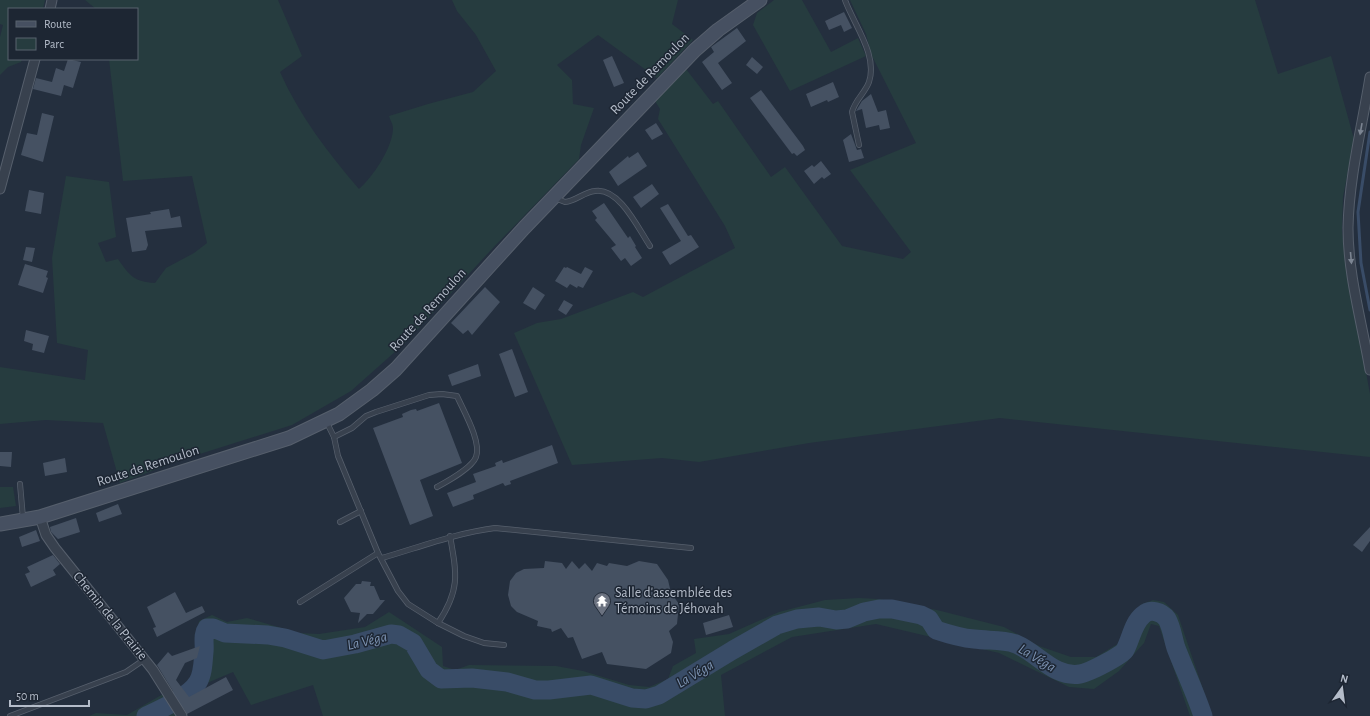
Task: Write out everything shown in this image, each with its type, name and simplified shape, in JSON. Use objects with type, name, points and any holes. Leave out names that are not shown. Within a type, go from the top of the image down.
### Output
[{"type":"main road","name":"Route de Remoulon","points":[[0,524],[40,517],[289,438],[326,421],[372,390],[396,369],[554,198],[695,50],[718,30],[760,0]]},
{"type":"street","points":[[0,189],[35,60]]},
{"type":"street","points":[[1370,77],[1350,188],[1348,229],[1352,272],[1370,370]]},
{"type":"street","name":"Chemin de la Prairie","points":[[40,517],[46,535],[55,548],[145,659],[182,716]]},
{"type":"lane","points":[[845,0],[868,52],[871,67],[868,85],[852,112],[859,145]]},
{"type":"lane","points":[[554,198],[565,202],[593,191],[609,193],[618,199],[650,246]]},
{"type":"lane","points":[[334,437],[352,428],[366,416],[376,412],[429,396],[442,394],[457,396],[472,429],[477,450],[476,458],[464,471],[438,487]]},
{"type":"lane","points":[[326,421],[334,437],[338,456],[378,553],[382,558],[398,591],[408,604],[438,623],[474,640],[504,645]]},
{"type":"lane","points":[[20,484],[24,520]]},
{"type":"lane","points":[[340,522],[361,512]]},
{"type":"lane","points":[[382,558],[450,536],[472,531],[512,529],[691,548]]},
{"type":"lane","points":[[438,623],[448,608],[454,589],[456,573],[450,536]]},
{"type":"lane","points":[[300,602],[378,553]]},
{"type":"lane","points":[[10,716],[126,672],[145,659]]},
{"type":"green space","points":[[0,0],[45,0],[43,8],[8,8],[8,60],[22,60],[21,62],[8,67],[0,75],[0,37],[3,25],[0,24]]},
{"type":"green space","points":[[85,0],[278,0],[302,56],[280,72],[296,103],[315,133],[336,162],[359,189],[376,169],[390,144],[393,125],[389,116],[473,92],[496,71],[476,35],[457,11],[452,0],[678,0],[672,24],[693,40],[657,78],[598,35],[557,65],[572,80],[573,104],[594,108],[581,145],[579,159],[491,250],[406,342],[351,391],[292,425],[184,459],[120,483],[103,423],[46,420],[0,424],[0,367],[85,380],[88,350],[57,343],[52,258],[66,176],[109,182],[116,237],[98,243],[106,262],[118,259],[125,269],[137,279],[155,283],[166,268],[194,253],[207,243],[192,176],[123,181],[109,60],[138,60],[138,8],[95,8]]},
{"type":"green space","points":[[774,0],[802,0],[831,52],[858,38],[866,56],[790,91],[753,25],[757,13]]},
{"type":"green space","points":[[850,0],[1255,0],[1278,74],[1331,56],[1354,139],[1343,197],[1342,231],[1346,264],[1370,394],[1370,457],[1000,418],[809,443],[699,462],[662,458],[572,465],[514,333],[537,323],[561,319],[633,292],[643,297],[735,248],[725,226],[658,119],[660,109],[655,101],[686,69],[713,104],[718,101],[771,177],[785,167],[842,246],[903,259],[911,252],[850,170],[916,143],[871,54],[866,34]]},
{"type":"green space","points":[[0,487],[13,487],[16,506],[0,508]]},
{"type":"green space","points":[[859,598],[878,599],[937,610],[1004,627],[1039,646],[1071,657],[1096,657],[1119,643],[1142,604],[1153,600],[1164,602],[1178,615],[1212,716],[1190,716],[1159,626],[1151,624],[1144,643],[1119,671],[1094,689],[1069,687],[999,653],[876,624],[792,637],[721,675],[725,716],[323,716],[313,685],[251,705],[233,672],[200,686],[206,674],[210,645],[196,640],[199,621],[212,615],[227,622],[247,618],[299,633],[319,634],[365,627],[389,612],[442,647],[443,666],[455,670],[469,665],[556,666],[583,671],[629,685],[649,687],[668,679],[673,666],[696,653],[694,639],[729,634],[779,612],[825,600]]},
{"type":"green space","points":[[163,694],[176,716],[89,716],[96,713],[127,715]]},
{"type":"building","points":[[844,12],[852,28],[844,32],[841,25],[829,30],[825,21]]},
{"type":"building","points":[[737,28],[746,41],[718,63],[732,83],[722,90],[702,62],[714,52],[711,47]]},
{"type":"building","points":[[612,56],[624,83],[614,87],[603,60]]},
{"type":"building","points":[[752,57],[763,67],[757,74],[746,65]]},
{"type":"building","points":[[68,60],[81,62],[73,88],[64,85],[61,96],[33,89],[36,78],[52,82],[56,68],[64,71]]},
{"type":"building","points":[[833,82],[839,97],[828,102],[827,100],[811,107],[806,94]]},
{"type":"building","points":[[761,90],[803,146],[805,150],[797,156],[794,153],[792,154],[750,98]]},
{"type":"building","points":[[871,94],[878,112],[886,110],[890,128],[880,130],[879,125],[866,128],[862,109],[856,111],[862,101]]},
{"type":"building","points":[[42,113],[54,116],[43,162],[21,155],[27,133],[37,135]]},
{"type":"building","points":[[656,123],[663,134],[652,140],[645,130]]},
{"type":"building","points":[[851,134],[857,150],[861,149],[864,158],[849,162],[843,140]]},
{"type":"building","points":[[638,152],[647,166],[618,186],[609,172],[628,156],[629,158]]},
{"type":"building","points":[[821,161],[831,174],[824,179],[822,177],[814,184],[804,171],[812,165],[814,167]]},
{"type":"building","points":[[652,184],[659,194],[641,208],[633,197]]},
{"type":"building","points":[[29,190],[44,193],[41,214],[25,211]]},
{"type":"building","points":[[604,203],[628,238],[630,236],[642,258],[631,266],[625,258],[621,261],[611,248],[616,245],[595,220],[597,218],[592,211]]},
{"type":"building","points":[[668,204],[688,236],[691,235],[699,247],[670,265],[662,252],[681,241],[660,208]]},
{"type":"building","points":[[169,209],[171,218],[180,216],[182,227],[145,231],[148,245],[146,250],[132,252],[126,218],[151,214],[150,212]]},
{"type":"building","points":[[26,247],[35,248],[32,262],[23,260]]},
{"type":"building","points":[[25,264],[48,271],[46,277],[48,278],[43,293],[18,285]]},
{"type":"building","points":[[564,267],[581,274],[585,267],[593,271],[583,288],[578,286],[577,288],[570,284],[567,288],[555,281]]},
{"type":"building","points":[[485,287],[500,302],[472,335],[468,330],[463,334],[451,323]]},
{"type":"building","points":[[533,287],[545,295],[535,310],[523,303]]},
{"type":"building","points":[[564,300],[573,305],[566,315],[558,310]]},
{"type":"building","points":[[26,330],[49,336],[44,353],[32,350],[33,344],[24,341]]},
{"type":"building","points":[[512,349],[528,392],[515,397],[499,354]]},
{"type":"building","points":[[478,364],[481,376],[452,386],[448,375]]},
{"type":"building","points":[[439,403],[462,463],[420,480],[433,516],[410,525],[373,428],[403,417],[402,414],[411,410],[416,409],[417,411]]},
{"type":"building","points":[[552,445],[558,463],[510,481],[511,484],[505,486],[503,483],[473,495],[474,499],[453,507],[447,493],[476,482],[473,474],[496,466],[495,463],[502,460],[503,463]]},
{"type":"building","points":[[0,452],[12,452],[11,467],[0,466]]},
{"type":"building","points":[[65,458],[67,472],[45,476],[43,463]]},
{"type":"building","points":[[118,504],[122,514],[99,522],[96,513]]},
{"type":"building","points":[[76,518],[80,532],[58,539],[51,532],[50,527]]},
{"type":"building","points":[[1370,527],[1370,541],[1362,552],[1353,545]]},
{"type":"building","points":[[36,530],[40,541],[22,547],[19,537]]},
{"type":"building","points":[[53,555],[60,564],[53,570],[56,575],[31,587],[25,574],[30,572],[27,567]]},
{"type":"building","name":"Salle d'assemblée des Témoins de Jéhovah","points":[[545,561],[562,563],[566,569],[572,561],[579,569],[585,563],[592,571],[597,563],[607,566],[609,563],[627,566],[639,561],[657,564],[668,580],[671,593],[679,604],[677,624],[669,631],[673,642],[671,653],[646,669],[607,664],[602,652],[582,659],[573,637],[568,638],[561,628],[552,632],[551,629],[537,626],[538,621],[517,612],[511,606],[508,595],[510,581],[516,573],[524,569],[544,568]]},
{"type":"building","points":[[362,581],[371,582],[370,586],[374,586],[380,600],[385,600],[373,614],[367,614],[358,623],[360,613],[351,612],[344,598],[356,584],[361,584]]},
{"type":"building","points":[[175,592],[186,613],[202,606],[205,612],[157,637],[153,628],[156,627],[147,607]]},
{"type":"building","points":[[729,615],[733,627],[706,635],[703,623]]},
{"type":"building","points":[[200,646],[197,658],[185,663],[176,680],[189,697],[226,677],[233,690],[187,714],[157,665],[168,652],[172,656]]},
{"type":"waterway","points":[[1370,132],[1358,212],[1361,263],[1370,310]]},
{"type":"waterway","name":"La Véga","points":[[146,716],[182,698],[198,682],[201,675],[204,637],[207,628],[213,628],[225,633],[268,635],[285,638],[323,650],[355,644],[391,634],[399,635],[413,643],[429,670],[441,679],[472,678],[507,682],[535,690],[549,690],[591,685],[632,698],[646,699],[659,695],[777,625],[797,619],[819,617],[836,620],[847,619],[864,612],[879,609],[892,609],[921,615],[929,619],[936,630],[955,636],[1006,641],[1016,644],[1054,669],[1071,674],[1080,674],[1090,671],[1122,653],[1125,650],[1134,627],[1140,618],[1146,613],[1152,611],[1156,612],[1165,617],[1169,622],[1176,648],[1203,716]]},
{"type":"place","name":"Salle d'assemblée des Témoins de Jéhovah","points":[[602,616]]}]
